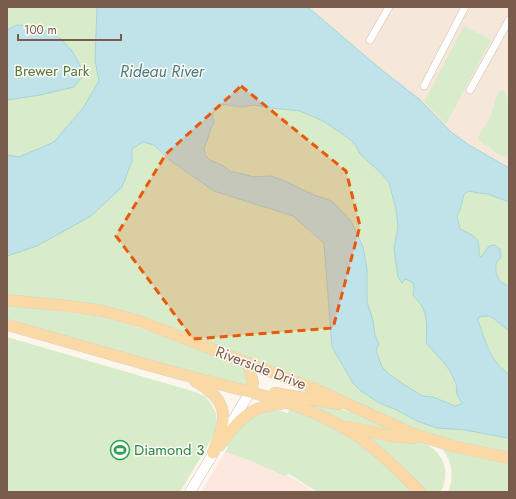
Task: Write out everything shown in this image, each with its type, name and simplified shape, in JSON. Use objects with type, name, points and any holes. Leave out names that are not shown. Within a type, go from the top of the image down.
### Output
[{"type":"main road","name":"Riverside Drive","points":[[7,300],[102,311],[142,322],[315,389],[412,434],[456,447],[509,458]]},
{"type":"main road","name":"Riverside Drive","points":[[7,324],[184,375],[250,392],[315,413],[359,437],[378,451],[420,492]]},
{"type":"main road","points":[[190,492],[250,392],[253,383],[248,363]]},
{"type":"main road","points":[[184,375],[212,393],[223,411],[223,424],[214,453]]},
{"type":"main road","points":[[250,392],[260,389],[284,395],[353,407]]},
{"type":"main road","points":[[214,453],[239,422],[252,412],[261,407],[287,403]]},
{"type":"main road","points":[[339,425],[392,436],[427,439]]},
{"type":"street","points":[[370,40],[389,7]]},
{"type":"street","points":[[424,86],[465,7]]},
{"type":"street","points":[[470,90],[509,20]]},
{"type":"highlighted area","points":[[241,86],[346,171],[360,226],[333,328],[193,339],[116,236],[166,154]]},
{"type":"shaded area","points":[[310,7],[509,7],[509,168],[469,145],[451,132],[419,99],[378,67]]},
{"type":"shaded area","points":[[225,452],[282,473],[315,492],[201,492]]},
{"type":"green space","name":"Brewer Park","points":[[7,7],[97,7],[95,60],[99,81],[83,108],[54,142],[19,157],[7,155]]},
{"type":"green space","points":[[464,26],[491,40],[446,124],[424,102]]},
{"type":"green space","points":[[500,91],[504,91],[509,101],[508,157],[499,155],[490,147],[481,142],[478,137],[489,120]]},
{"type":"green space","points":[[221,104],[241,107],[254,105],[300,111],[323,121],[341,133],[354,143],[361,155],[381,173],[389,183],[396,209],[398,227],[394,248],[402,282],[405,279],[413,283],[413,295],[422,305],[425,313],[427,329],[426,343],[448,368],[454,380],[462,404],[455,406],[433,397],[422,396],[390,375],[382,367],[376,350],[379,344],[375,336],[373,320],[367,302],[367,269],[333,201],[276,178],[255,177],[235,172],[221,166],[205,155],[204,148],[214,123],[213,112],[215,108]]},
{"type":"green space","points":[[143,142],[154,145],[171,161],[214,191],[293,216],[325,243],[332,347],[361,391],[378,402],[417,421],[437,428],[465,430],[509,438],[509,454],[428,435],[142,322],[7,300],[7,256],[37,246],[132,161],[132,149]]},
{"type":"green space","points":[[469,191],[488,194],[509,202],[509,287],[498,277],[496,272],[496,263],[479,256],[479,244],[470,234],[460,229],[457,216],[464,194]]},
{"type":"green space","points":[[7,305],[103,317],[150,331],[243,368],[248,382],[247,386],[239,386],[7,319]]},
{"type":"green space","points":[[485,315],[493,318],[509,331],[509,374],[497,363],[486,343],[478,320],[479,317]]},
{"type":"green space","points":[[7,337],[205,396],[216,413],[216,431],[180,492],[7,492]]},
{"type":"green space","points":[[300,401],[354,413],[428,445],[438,454],[444,466],[445,478],[441,492],[426,492],[388,455]]},
{"type":"green space","points":[[289,409],[307,415],[339,430],[370,450],[414,492],[317,492],[289,474],[285,476],[251,461],[225,452],[235,432],[245,420],[263,412],[282,411],[288,413]]},
{"type":"green space","points":[[444,448],[509,462],[509,492],[448,492],[452,470],[449,460],[443,450]]},
{"type":"water","name":"Rideau River","points":[[97,7],[308,7],[378,67],[419,99],[451,132],[469,145],[509,168],[509,202],[488,194],[469,191],[464,194],[457,216],[460,229],[476,238],[478,241],[479,256],[481,257],[489,246],[495,245],[500,249],[501,257],[496,263],[496,273],[500,281],[509,287],[509,331],[491,317],[479,317],[478,320],[486,343],[493,357],[502,369],[509,374],[509,438],[465,430],[437,428],[417,421],[378,402],[361,391],[353,383],[332,347],[324,243],[293,216],[214,191],[171,161],[154,145],[143,142],[132,149],[132,161],[122,187],[91,216],[37,246],[7,256],[7,155],[19,157],[54,142],[83,108],[99,81],[95,60]],"holes":[[[221,104],[241,107],[254,105],[300,111],[323,121],[354,143],[361,155],[381,173],[389,183],[396,209],[398,227],[394,248],[398,277],[402,283],[405,279],[413,283],[413,295],[425,313],[427,329],[426,343],[451,373],[456,384],[457,394],[462,404],[455,406],[433,397],[422,396],[390,375],[382,367],[376,350],[379,344],[375,335],[373,320],[367,302],[367,269],[363,247],[351,221],[332,201],[314,195],[271,176],[254,177],[230,171],[222,165],[210,160],[205,155],[204,148],[214,123],[213,115],[215,108]]]},
{"type":"water","points":[[17,25],[33,26],[61,39],[72,51],[80,65],[81,78],[74,87],[40,95],[7,100],[7,30]]},
{"type":"place","name":"Diamond 3","points":[[120,450]]}]
